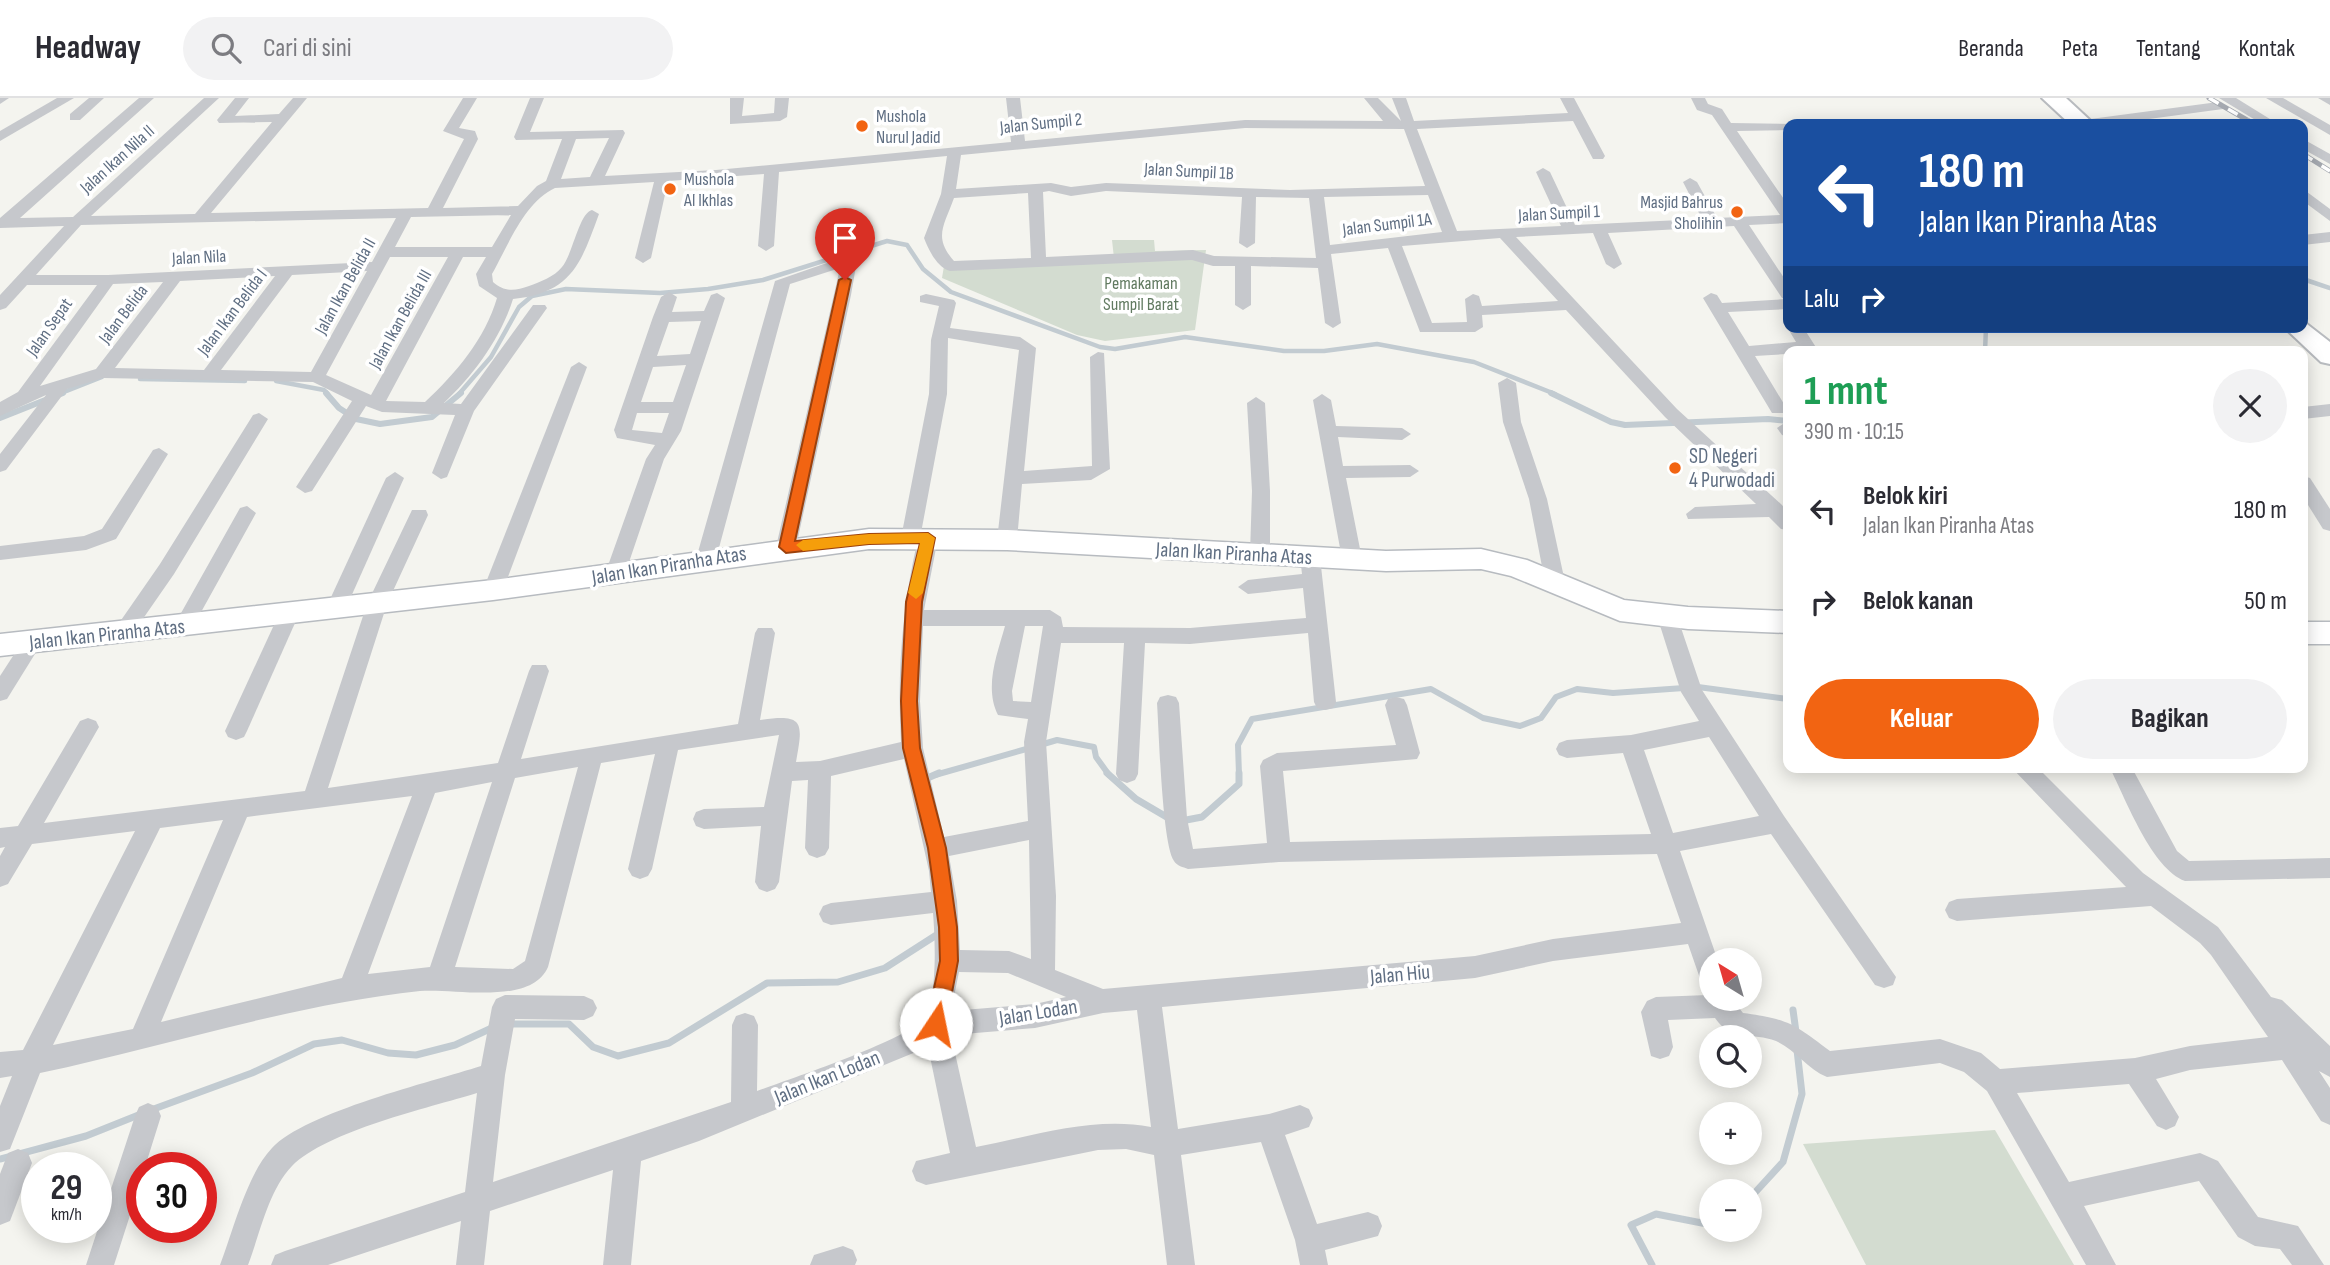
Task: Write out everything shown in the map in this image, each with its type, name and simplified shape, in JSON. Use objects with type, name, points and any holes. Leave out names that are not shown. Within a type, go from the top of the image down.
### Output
[{"type":"main road","points":[[2038,98],[2062,119]]},
{"type":"main road","points":[[2053,98],[2077,119]]},
{"type":"main road","points":[[2308,320],[2330,340]]},
{"type":"main road","points":[[2304,333],[2330,356]]},
{"type":"street","points":[[0,137],[67,98]]},
{"type":"street","points":[[75,117],[97,98]]},
{"type":"street","points":[[3,223],[147,98]]},
{"type":"street","name":"Jalan Ikan Nila II","points":[[0,305],[78,219],[212,98]]},
{"type":"street","points":[[242,98],[224,120],[284,118]]},
{"type":"street","points":[[199,218],[300,98]]},
{"type":"street","points":[[433,212],[471,139],[470,134],[450,131],[470,98]]},
{"type":"street","points":[[537,98],[520,137],[618,133],[596,181]]},
{"type":"street","points":[[737,98],[735,121],[780,117],[782,98]]},
{"type":"street","points":[[1013,98],[1018,144]]},
{"type":"street","points":[[1371,98],[1402,125]]},
{"type":"street","points":[[1399,98],[1402,125],[1433,190],[1451,236]]},
{"type":"street","points":[[1567,98],[1598,156]]},
{"type":"street","points":[[1698,98],[1703,107],[1717,112],[1783,210]]},
{"type":"street","points":[[2204,98],[2222,102],[2261,119]]},
{"type":"street","points":[[2273,98],[2330,131]]},
{"type":"street","points":[[2325,98],[2330,101]]},
{"type":"street","points":[[2124,119],[2182,112],[2222,102]]},
{"type":"street","points":[[2222,102],[2242,119]]},
{"type":"street","points":[[2182,112],[2192,119]]},
{"type":"street","name":"Jalan Sumpil 2","points":[[552,184],[663,178],[1245,124],[1402,125],[1576,117]]},
{"type":"street","points":[[1727,127],[1783,126]]},
{"type":"street","points":[[571,135],[552,184],[536,191],[522,210],[484,274],[485,283],[493,291],[506,295],[526,291],[564,274],[572,264],[592,214]]},
{"type":"street","points":[[2308,146],[2330,160]]},
{"type":"street","points":[[948,194],[955,150]]},
{"type":"street","points":[[2308,161],[2330,174]]},
{"type":"street","points":[[766,246],[772,168]]},
{"type":"street","points":[[1543,172],[1570,232]]},
{"type":"street","points":[[643,258],[663,178]]},
{"type":"street","points":[[1690,182],[1712,223]]},
{"type":"street","name":"Jalan Sumpil 1B","points":[[948,194],[1053,187],[1062,193],[1106,187],[1249,193],[1433,190]]},
{"type":"street","points":[[1035,188],[1039,264]]},
{"type":"street","points":[[1247,243],[1249,193]]},
{"type":"street","points":[[1316,193],[1333,323]]},
{"type":"street","name":"Jalan Sumpil 1A","points":[[948,194],[932,238],[936,250],[950,266],[1193,255],[1213,261],[1243,261],[1325,255],[1451,236]]},
{"type":"street","points":[[2308,197],[2330,217]]},
{"type":"street","points":[[3,223],[78,219],[522,210]]},
{"type":"street","name":"Jalan Ikan Belida II","points":[[317,377],[406,213]]},
{"type":"street","points":[[1319,216],[1336,216]]},
{"type":"street","name":"Jalan Sumpil 1","points":[[1451,236],[1570,232],[1783,218]]},
{"type":"street","points":[[1739,222],[1783,298]]},
{"type":"street","points":[[1599,229],[1614,264]]},
{"type":"street","points":[[1505,235],[1671,413],[1783,519]]},
{"type":"street","points":[[2308,239],[2330,237]]},
{"type":"street","points":[[1394,244],[1426,328],[1475,327],[1474,305],[1569,305]]},
{"type":"street","name":"Jalan Nila","points":[[24,279],[108,280],[286,272],[458,251],[499,252]]},
{"type":"street","name":"Jalan Ikan Belida III","points":[[305,488],[346,422],[364,403],[458,251]]},
{"type":"street","points":[[1243,261],[1243,305]]},
{"type":"street","points":[[706,559],[766,334],[783,281],[844,262],[848,266],[843,295],[786,547]]},
{"type":"street","name":"Jalan Ikan Belida I","points":[[208,376],[286,272]]},
{"type":"street","name":"Jalan Belida","points":[[102,373],[175,277]]},
{"type":"street","name":"Jalan Sepat","points":[[24,396],[108,280]]},
{"type":"street","points":[[431,408],[463,377],[500,315],[506,295]]},
{"type":"street","points":[[664,439],[636,438],[623,434],[669,297]]},
{"type":"street","points":[[615,574],[654,459],[664,439],[672,431],[717,298]]},
{"type":"street","points":[[926,299],[948,303],[941,332],[937,394],[920,538],[909,701],[912,748],[937,848],[938,901],[949,961],[936,1024],[966,1163]]},
{"type":"street","points":[[1778,409],[1715,303],[1783,305]]},
{"type":"street","points":[[441,473],[460,410],[539,308]]},
{"type":"street","points":[[662,317],[712,316]]},
{"type":"street","points":[[941,332],[1026,344],[1007,540]]},
{"type":"street","points":[[1745,352],[1783,350]]},
{"type":"street","points":[[1014,478],[1091,474],[1100,471],[1098,357]]},
{"type":"street","points":[[646,362],[695,359]]},
{"type":"street","points":[[493,590],[579,368]]},
{"type":"street","points":[[0,410],[24,396],[57,392],[102,373],[317,377],[364,403],[460,410]]},
{"type":"street","points":[[1507,383],[1512,422],[1538,499],[1556,582]]},
{"type":"street","points":[[0,466],[57,392]]},
{"type":"street","points":[[1322,400],[1352,559]]},
{"type":"street","points":[[1256,403],[1261,491],[1260,554]]},
{"type":"street","points":[[631,408],[679,407]]},
{"type":"street","points":[[2308,412],[2330,410]]},
{"type":"street","points":[[124,631],[167,569],[259,419]]},
{"type":"street","points":[[1327,430],[1402,434]]},
{"type":"street","points":[[0,553],[86,543],[109,534],[159,454]]},
{"type":"street","points":[[1334,472],[1410,471]]},
{"type":"street","points":[[336,608],[396,478]]},
{"type":"street","points":[[2308,490],[2330,524]]},
{"type":"street","points":[[1695,514],[1774,510]]},
{"type":"street","points":[[183,627],[247,513]]},
{"type":"street","points":[[313,800],[377,604],[419,515]]},
{"type":"street","name":"Jalan Ikan Piranha Atas","points":[[0,645],[183,627],[493,590],[786,547],[869,539],[920,538],[1260,554],[1311,569],[1352,559],[1481,559],[1517,567],[1620,610],[1667,616]]},
{"type":"street","points":[[1248,587],[1311,569],[1325,702]]},
{"type":"street","points":[[236,731],[289,614]]},
{"type":"street","points":[[1783,622],[1667,616],[1690,687],[1714,727],[1776,823],[1884,977]]},
{"type":"street","points":[[913,618],[1050,618],[1054,622],[1035,747],[1044,896],[1043,973]]},
{"type":"street","points":[[1017,618],[1002,684],[1002,704],[1006,709],[1039,711]]},
{"type":"street","points":[[1052,635],[1135,638],[1316,625]]},
{"type":"street","points":[[748,730],[765,632]]},
{"type":"street","points":[[1127,774],[1135,638]]},
{"type":"street","points":[[0,693],[33,641]]},
{"type":"street","points":[[439,978],[539,671]]},
{"type":"street","points":[[1168,703],[1177,825],[1183,856],[1188,859],[1279,852],[1666,844],[1776,823]]},
{"type":"street","points":[[1279,852],[1271,766],[1277,762],[1409,753],[1396,705]]},
{"type":"street","points":[[12,837],[426,785],[669,742],[789,725],[774,816],[767,882]]},
{"type":"street","points":[[0,877],[12,837],[88,727]]},
{"type":"street","points":[[1567,749],[1631,744],[1714,727]]},
{"type":"street","points":[[640,869],[669,742]]},
{"type":"street","points":[[1631,744],[1701,948]]},
{"type":"street","points":[[783,772],[820,770],[912,748]]},
{"type":"street","points":[[0,1065],[31,1062],[141,1039],[351,987],[439,978],[513,980],[525,977],[536,967],[592,755]]},
{"type":"street","points":[[817,848],[820,770]]},
{"type":"street","points":[[2028,773],[2157,899],[2208,935],[2247,982],[2330,1064]]},
{"type":"street","points":[[2124,773],[2169,858],[2185,870],[2330,868]]},
{"type":"street","points":[[351,987],[426,785]]},
{"type":"street","points":[[141,1039],[240,807]]},
{"type":"street","points":[[704,818],[774,816]]},
{"type":"street","points":[[0,1139],[31,1062],[152,820]]},
{"type":"street","points":[[937,848],[1040,828]]},
{"type":"street","points":[[1957,910],[2157,899]]},
{"type":"street","points":[[831,914],[938,901]]},
{"type":"street","name":"Jalan Hiu","points":[[1103,1001],[1475,967],[1553,950],[1695,932]]},
{"type":"street","name":"Jalan Lodan","points":[[949,961],[1009,962],[1043,973],[1058,983],[1103,1001]]},
{"type":"street","points":[[2247,982],[2330,1112]]},
{"type":"street","points":[[1148,997],[1181,1265]]},
{"type":"street","name":"Jalan Lodan","points":[[936,1024],[1035,1016],[1103,1001]]},
{"type":"street","points":[[470,1265],[492,1075],[501,1022],[509,1005],[584,1008]]},
{"type":"street","points":[[1660,1047],[1654,1012],[1656,1009],[1699,1005]]},
{"type":"street","points":[[1728,1012],[1740,1027],[1776,1030],[1833,1065],[1940,1051],[1972,1062],[1996,1082],[2102,1265]]},
{"type":"street","name":"Jalan Ikan Lodan","points":[[285,1265],[628,1152],[744,1110],[898,1048],[923,1036],[936,1024]]},
{"type":"street","points":[[744,1110],[745,1025]]},
{"type":"street","points":[[1996,1082],[2135,1071],[2190,1058],[2288,1047]]},
{"type":"street","points":[[2135,1071],[2166,1117]]},
{"type":"street","points":[[234,1265],[276,1165],[291,1148],[318,1134],[492,1075]]},
{"type":"street","points":[[100,1265],[148,1116]]},
{"type":"street","points":[[926,1171],[1098,1137],[1126,1136],[1166,1144],[1269,1127],[1300,1118]]},
{"type":"street","points":[[1269,1127],[1311,1253],[1368,1226]]},
{"type":"street","points":[[617,1265],[628,1152]]},
{"type":"street","points":[[0,1211],[18,1163]]},
{"type":"street","points":[[2063,1197],[2200,1167],[2208,1171],[2248,1227],[2255,1233],[2288,1236],[2309,1265]]},
{"type":"green space","name":"Pemakaman Sumpil Barat","points":[[1112,240],[1154,240],[1155,251],[1206,250],[1195,330],[1105,341],[1077,335],[942,278],[944,266],[1114,258]]},
{"type":"green space","points":[[1995,1130],[2074,1265],[1866,1265],[1803,1144]]},
{"type":"waterway","points":[[459,394],[491,357],[519,307],[532,296],[566,289],[660,293],[708,289],[763,280],[887,241],[907,245],[923,269],[951,292],[1100,347],[1115,349],[1185,337],[1284,351],[1324,351],[1377,344],[1474,362],[1555,394]]},
{"type":"waterway","points":[[2308,281],[2330,288]]},
{"type":"waterway","points":[[1985,346],[1986,333]]},
{"type":"waterway","points":[[59,394],[102,377]]},
{"type":"waterway","points":[[140,379],[245,381]]},
{"type":"waterway","points":[[276,381],[324,390],[328,394]]},
{"type":"waterway","points":[[0,418],[63,393]]},
{"type":"waterway","points":[[326,393],[339,408],[356,419],[380,424],[432,417],[461,393]]},
{"type":"waterway","points":[[1551,393],[1611,422],[1625,425],[1783,420]]},
{"type":"waterway","points":[[1239,775],[1238,745],[1252,719],[1431,689],[1483,718],[1520,726],[1541,718],[1556,697],[1577,689],[1613,693],[1698,687],[1783,698]]},
{"type":"waterway","points":[[1040,745],[1057,740],[1094,747],[1096,757],[1109,774]]},
{"type":"waterway","points":[[935,775],[1030,748]]},
{"type":"waterway","points":[[923,780],[939,773]]},
{"type":"waterway","points":[[1109,774],[1136,799],[1170,819]]},
{"type":"waterway","points":[[1181,821],[1202,817],[1239,784],[1239,775]]},
{"type":"waterway","points":[[508,1024],[569,1024],[593,1047],[618,1056],[669,1043],[767,983],[838,982],[885,968],[938,934]]},
{"type":"waterway","points":[[1793,1010],[1796,1032]]},
{"type":"waterway","points":[[151,1110],[252,1073],[314,1044],[342,1040],[388,1053],[416,1055],[455,1045],[494,1027]]},
{"type":"waterway","points":[[1762,1185],[1783,1162],[1802,1094],[1797,1050]]},
{"type":"waterway","points":[[0,1159],[86,1136],[141,1114]]},
{"type":"waterway","points":[[1652,1265],[1631,1225],[1656,1214],[1699,1222]]},
{"type":"railway","points":[[2209,98],[2245,119]]},
{"type":"railway","points":[[2308,157],[2330,171]]},
{"type":"slow traffic","points":[[803,545],[869,539],[928,538],[916,593]]},
{"type":"place","name":"Mushola Nurul Jadid","points":[[862,126]]},
{"type":"place","name":"Mushola Al Ikhlas","points":[[670,189]]},
{"type":"place","name":"Masjid Bahrus Sholihin","points":[[1737,212]]},
{"type":"place","name":"SD Negeri 4 Purwodadi","points":[[1675,468]]},
{"type":"route","points":[[845,280],[786,547],[869,539],[928,538],[914,602],[909,701],[912,748],[937,848],[948,927],[949,961],[936,1024]]}]
